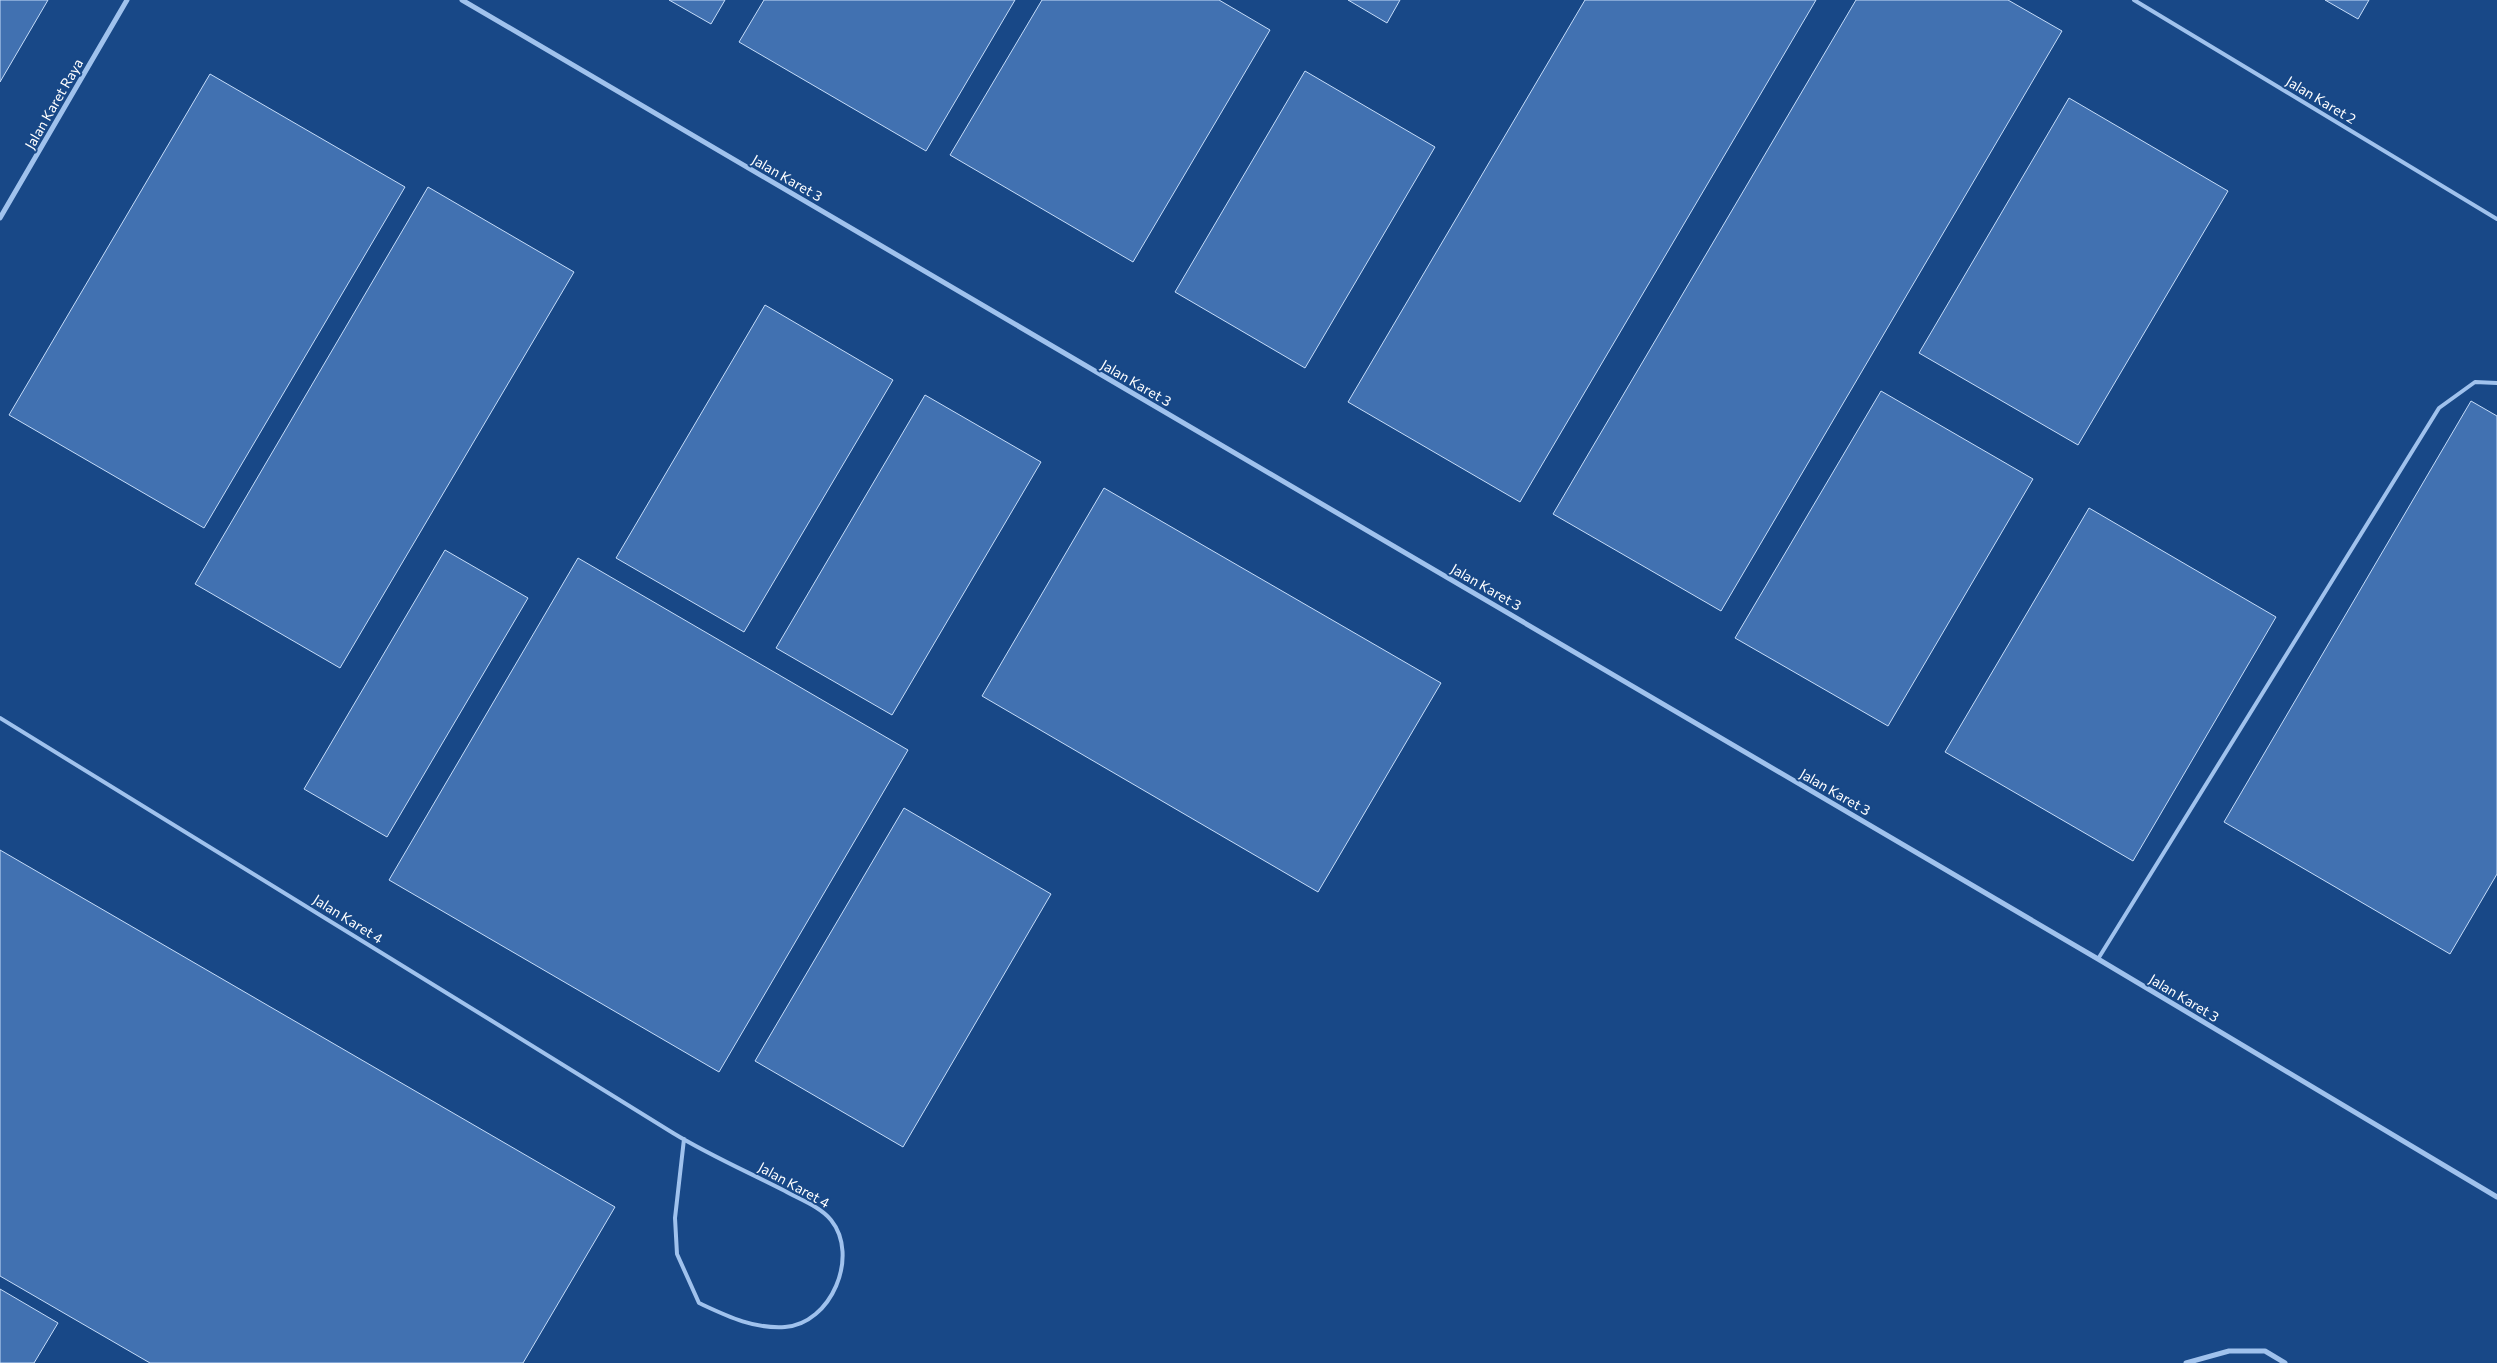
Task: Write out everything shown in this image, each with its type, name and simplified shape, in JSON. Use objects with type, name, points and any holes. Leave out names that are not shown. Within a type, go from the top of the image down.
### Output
[{"type":"street","name":"Jalan Karet Raya","points":[[0,218],[127,0]]},
{"type":"street","name":"Jalan Karet 3","points":[[462,0],[2098,959],[2497,1196]]},
{"type":"street","points":[[2186,1363],[2229,1351],[2265,1351],[2285,1363]]},
{"type":"lane","name":"Jalan Karet 2","points":[[2134,0],[2497,219]]},
{"type":"lane","points":[[2098,959],[2438,408],[2475,382],[2497,382]]},
{"type":"lane","name":"Jalan Karet 4","points":[[0,718],[684,1140],[806,1202],[830,1219],[839,1235],[843,1265],[837,1286],[819,1313],[787,1327],[761,1325],[744,1323],[699,1303],[677,1254],[675,1218],[684,1140]]},
{"type":"building","points":[[0,0],[48,0],[0,82]]},
{"type":"building","points":[[669,0],[725,0],[711,24]]},
{"type":"building","points":[[764,0],[1015,0],[926,151],[739,42]]},
{"type":"building","points":[[1042,0],[1219,0],[1270,30],[1133,262],[950,155]]},
{"type":"building","points":[[1348,0],[1400,0],[1387,23]]},
{"type":"building","points":[[1585,0],[1816,0],[1520,502],[1348,402]]},
{"type":"building","points":[[1856,0],[2008,0],[2062,31],[1721,611],[1553,514]]},
{"type":"building","points":[[2325,0],[2369,0],[2358,19]]},
{"type":"building","points":[[1305,71],[1435,147],[1305,368],[1175,292]]},
{"type":"building","points":[[210,74],[405,187],[204,528],[9,415]]},
{"type":"building","points":[[2069,98],[2228,191],[2078,445],[1919,353]]},
{"type":"building","points":[[428,187],[574,272],[340,668],[195,584]]},
{"type":"building","points":[[765,305],[893,380],[744,632],[616,558]]},
{"type":"building","points":[[1881,391],[2033,479],[1888,726],[1735,638]]},
{"type":"building","points":[[925,395],[1041,462],[892,715],[776,648]]},
{"type":"building","points":[[2471,401],[2497,416],[2497,874],[2450,954],[2224,822]]},
{"type":"building","points":[[1104,488],[1441,683],[1318,892],[982,696]]},
{"type":"building","points":[[2089,508],[2276,617],[2133,861],[1945,752]]},
{"type":"building","points":[[445,550],[528,598],[387,837],[304,789]]},
{"type":"building","points":[[578,558],[908,750],[719,1072],[389,880]]},
{"type":"building","points":[[904,808],[1051,894],[903,1147],[755,1061]]},
{"type":"building","points":[[0,850],[615,1207],[523,1363],[150,1363],[0,1276]]},
{"type":"building","points":[[0,1289],[58,1323],[34,1363],[0,1363]]}]
